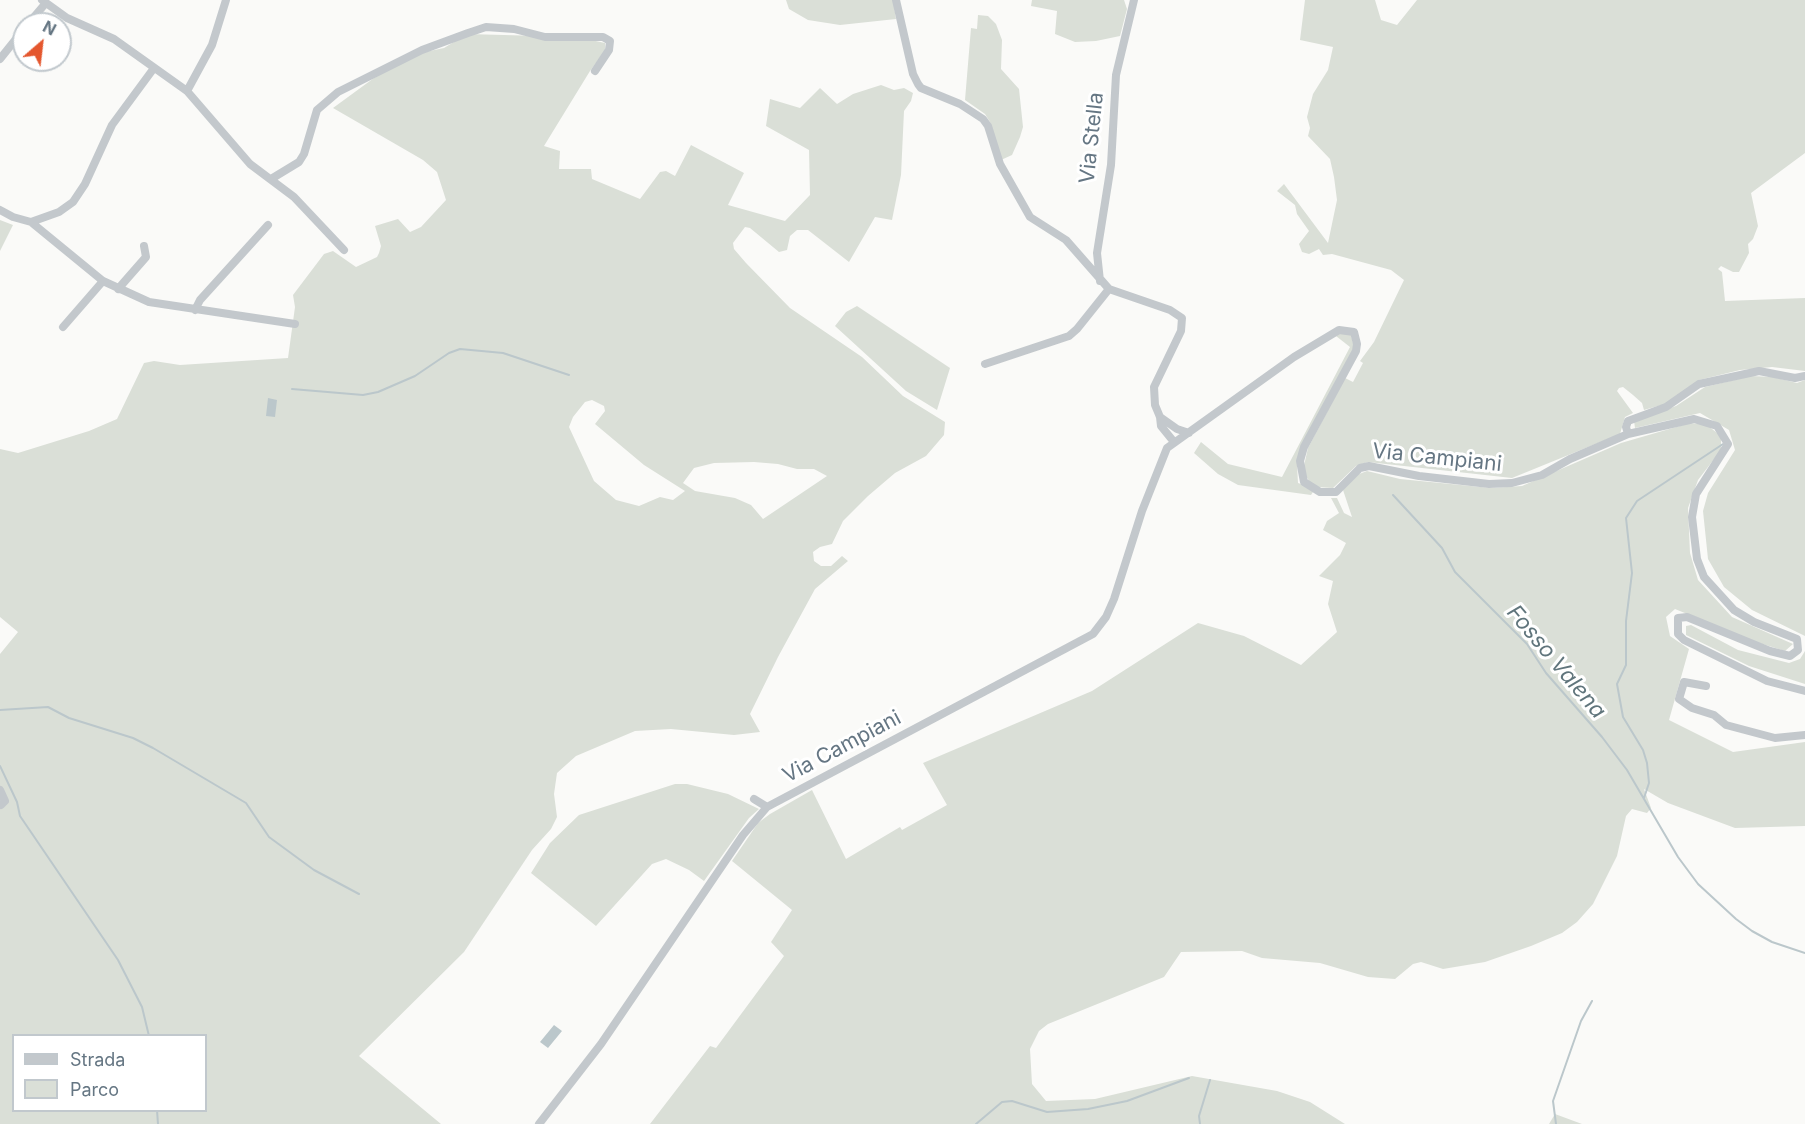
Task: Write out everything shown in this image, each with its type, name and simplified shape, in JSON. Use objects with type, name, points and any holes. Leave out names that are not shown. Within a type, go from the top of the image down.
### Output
[{"type":"street","points":[[187,92],[212,45],[226,0]]},
{"type":"street","points":[[896,0],[913,74],[918,84],[921,88],[960,104],[983,118],[988,126],[1000,164],[1030,217],[1039,226],[1066,240],[1109,289],[1170,310],[1182,318],[1181,331],[1155,387],[1155,405],[1161,426],[1174,442]]},
{"type":"street","name":"Via Stella","points":[[1100,281],[1097,253],[1111,165],[1116,75],[1134,0]]},
{"type":"street","points":[[44,2],[67,18],[114,39],[187,92],[250,164],[294,198],[344,250]]},
{"type":"street","points":[[271,179],[299,162],[304,154],[317,110],[338,92],[422,50],[468,33],[486,27],[514,29],[545,38],[603,37],[609,42],[609,50],[595,71]]},
{"type":"street","points":[[0,59],[12,44]]},
{"type":"street","points":[[32,222],[59,212],[73,202],[85,184],[112,125],[154,68]]},
{"type":"street","points":[[0,210],[13,217],[32,222],[103,281],[149,302],[295,324]]},
{"type":"street","points":[[195,310],[200,300],[268,225]]},
{"type":"street","points":[[118,289],[146,257],[144,246]]},
{"type":"street","points":[[63,327],[103,281]]},
{"type":"street","points":[[985,364],[1069,336],[1109,289]]},
{"type":"street","name":"Via Campiani","points":[[539,1124],[601,1044],[743,836],[767,807],[1093,634],[1112,605],[1142,511],[1167,448],[1174,442],[1189,436],[1294,357],[1339,330],[1354,332],[1357,337],[1356,351],[1304,447],[1300,461],[1301,477],[1312,489],[1336,492],[1360,468],[1369,466],[1419,476],[1489,484],[1512,483],[1542,475],[1570,459],[1628,434],[1694,419],[1717,426],[1730,443],[1696,494],[1692,517],[1697,559],[1704,577],[1734,610],[1754,622],[1792,636],[1798,642],[1798,650],[1790,656],[1743,642],[1687,617],[1678,618],[1678,634],[1684,640],[1767,681],[1805,691]]},
{"type":"street","points":[[1628,434],[1626,427],[1628,420],[1666,407],[1699,384],[1759,371],[1795,378],[1805,376]]},
{"type":"street","points":[[1160,417],[1189,436]]},
{"type":"street","points":[[1706,686],[1684,682],[1679,699],[1692,708],[1714,715],[1726,725],[1775,738],[1805,735]]},
{"type":"street","points":[[0,790],[3,803]]},
{"type":"street","points":[[754,799],[767,807]]},
{"type":"green space","points":[[786,0],[893,0],[896,19],[840,25],[808,20],[789,9]]},
{"type":"green space","points":[[1032,0],[1124,0],[1127,9],[1120,36],[1075,42],[1055,34],[1057,11],[1031,6]]},
{"type":"green space","points":[[1305,0],[1375,0],[1381,20],[1397,25],[1417,0],[1805,0],[1805,153],[1751,193],[1758,226],[1753,239],[1748,244],[1749,253],[1739,272],[1733,272],[1721,266],[1718,269],[1722,272],[1725,301],[1805,298],[1805,371],[1772,367],[1740,370],[1699,380],[1665,404],[1644,410],[1642,403],[1633,395],[1623,387],[1619,388],[1617,391],[1633,413],[1625,417],[1620,434],[1512,478],[1368,462],[1356,466],[1333,488],[1316,487],[1310,483],[1303,470],[1308,448],[1345,378],[1353,382],[1363,363],[1360,361],[1374,342],[1404,280],[1391,270],[1332,254],[1323,255],[1319,249],[1309,254],[1302,252],[1299,244],[1309,231],[1297,214],[1295,205],[1277,191],[1284,184],[1328,243],[1337,200],[1334,177],[1330,159],[1308,136],[1310,128],[1307,117],[1313,94],[1328,70],[1333,47],[1300,40]]},
{"type":"green space","points":[[978,15],[988,16],[996,24],[1002,40],[1001,69],[1019,89],[1023,127],[1012,155],[1001,160],[990,122],[985,114],[965,100],[971,28],[977,29]]},
{"type":"green space","points":[[467,34],[577,37],[605,43],[605,51],[590,71],[544,146],[560,151],[559,169],[591,169],[592,179],[640,199],[660,172],[666,171],[675,176],[691,145],[744,173],[728,205],[785,221],[810,195],[809,150],[766,126],[770,99],[800,108],[820,88],[837,104],[853,94],[881,85],[894,90],[904,88],[913,93],[904,111],[901,175],[892,220],[875,217],[849,262],[808,230],[797,230],[790,236],[787,250],[779,252],[750,228],[745,227],[733,243],[734,249],[746,263],[790,308],[862,357],[903,396],[945,422],[944,435],[926,456],[895,473],[868,496],[843,521],[832,544],[820,547],[813,552],[814,561],[821,566],[831,566],[842,556],[848,561],[815,589],[778,657],[750,714],[760,732],[734,735],[671,729],[635,731],[576,756],[557,773],[554,794],[557,817],[551,829],[532,850],[464,952],[359,1056],[441,1124],[0,1124],[0,654],[18,632],[0,617],[0,449],[18,453],[89,431],[117,419],[144,363],[154,361],[180,365],[288,358],[295,307],[293,295],[324,254],[333,251],[356,267],[377,257],[379,253],[381,246],[375,226],[398,219],[410,232],[421,227],[446,200],[437,172],[423,160],[333,108],[374,78],[420,53],[444,48]],"holes":[[[592,400],[604,406],[605,411],[595,424],[644,465],[685,491],[673,500],[660,497],[639,506],[616,500],[594,481],[569,427],[573,417],[585,402]],[[714,463],[778,464],[797,469],[814,469],[827,476],[763,519],[751,505],[735,498],[695,491],[683,483],[694,468]]]},
{"type":"green space","points":[[0,220],[13,225],[0,251]]},
{"type":"green space","points":[[857,306],[950,368],[937,410],[906,391],[835,326],[846,312]]},
{"type":"green space","points":[[1340,333],[1351,335],[1354,347],[1297,465],[1298,483],[1313,492],[1311,495],[1238,485],[1218,474],[1194,453],[1201,442],[1228,464],[1282,477],[1350,347],[1336,336]]},
{"type":"green space","points":[[1751,376],[1773,377],[1797,383],[1805,380],[1805,636],[1752,610],[1724,587],[1708,559],[1703,511],[1708,493],[1735,450],[1729,430],[1700,413],[1635,428],[1634,421],[1676,406],[1705,387]]},
{"type":"green space","points":[[1690,423],[1707,425],[1721,436],[1721,450],[1698,480],[1688,508],[1690,553],[1698,580],[1732,617],[1793,644],[1785,651],[1756,642],[1675,609],[1666,617],[1670,636],[1689,649],[1669,720],[1733,752],[1805,742],[1805,826],[1735,828],[1668,803],[1644,789],[1651,808],[1647,813],[1632,809],[1626,816],[1617,856],[1593,904],[1577,922],[1562,933],[1485,962],[1443,969],[1421,962],[1413,964],[1395,979],[1368,977],[1320,963],[1262,958],[1242,951],[1181,952],[1164,977],[1048,1024],[1039,1031],[1030,1049],[1032,1084],[1046,1101],[1095,1099],[1192,1076],[1277,1091],[1310,1102],[1345,1124],[650,1124],[710,1046],[716,1048],[784,956],[771,942],[792,910],[732,861],[758,823],[770,814],[812,790],[846,859],[900,827],[902,830],[947,805],[923,763],[1092,691],[1198,623],[1244,636],[1301,665],[1337,632],[1328,604],[1333,581],[1319,576],[1340,555],[1346,543],[1323,530],[1327,521],[1339,513],[1331,498],[1337,498],[1344,513],[1352,517],[1343,490],[1354,476],[1367,471],[1400,479],[1491,488],[1522,486],[1621,443]]},
{"type":"green space","points":[[1691,625],[1738,650],[1789,663],[1800,659],[1805,651],[1805,684],[1749,666],[1686,635],[1686,626]]},
{"type":"green space","points":[[675,784],[687,784],[728,794],[759,809],[749,818],[704,881],[689,870],[666,859],[652,864],[596,926],[531,873],[550,843],[579,815]]},
{"type":"green space","points":[[1555,1114],[1582,1124],[1549,1124]]},
{"type":"shaded area","points":[[268,398],[277,400],[275,417],[266,416]]},
{"type":"shaded area","points":[[554,1025],[562,1031],[548,1048],[540,1042]]},
{"type":"waterway","points":[[292,389],[363,395],[378,392],[415,376],[449,353],[460,349],[503,353],[569,375]]},
{"type":"waterway","name":"Fosso Valena","points":[[1644,798],[1649,783],[1647,763],[1643,750],[1623,717],[1617,684],[1626,665],[1626,621],[1632,573],[1626,518],[1637,501],[1723,444]]},
{"type":"waterway","name":"Fosso Valena","points":[[1393,495],[1442,548],[1455,572],[1527,644],[1546,673],[1602,737],[1627,770],[1678,857],[1698,884],[1752,931],[1772,942],[1805,953]]},
{"type":"waterway","points":[[0,710],[48,707],[69,718],[133,738],[153,748],[246,803],[269,837],[314,870],[359,894]]},
{"type":"waterway","points":[[0,766],[17,802],[20,816],[118,960],[142,1007],[149,1034]]},
{"type":"waterway","points":[[1556,1124],[1553,1101],[1581,1021],[1592,1001]]},
{"type":"waterway","points":[[976,1124],[1002,1102],[1012,1101],[1047,1112],[1088,1109],[1127,1101],[1189,1078]]},
{"type":"waterway","points":[[1200,1124],[1199,1116],[1210,1080]]},
{"type":"waterway","points":[[157,1112],[158,1124]]}]
